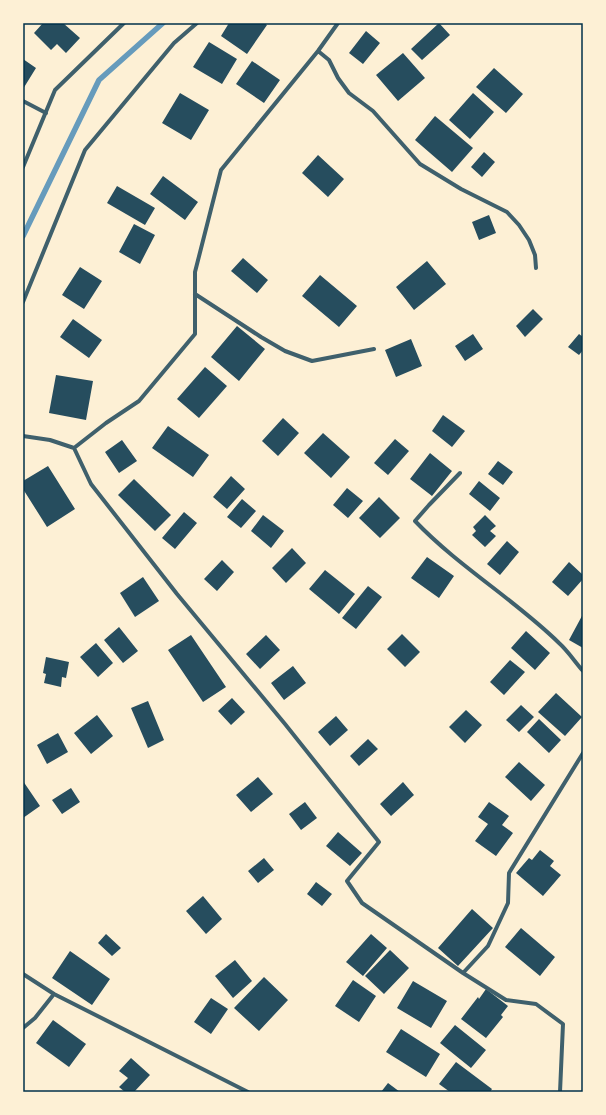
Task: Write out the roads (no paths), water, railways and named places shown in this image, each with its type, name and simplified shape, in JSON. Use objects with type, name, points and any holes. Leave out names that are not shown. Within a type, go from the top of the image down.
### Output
[{"type":"street","points":[[23,168],[55,90],[124,23]]},
{"type":"street","points":[[23,302],[86,150],[174,43],[197,23]]},
{"type":"street","points":[[74,448],[106,423],[139,401],[195,334],[194,272],[221,170],[318,51],[338,23]]},
{"type":"street","points":[[318,51],[328,60],[338,78],[349,93],[373,111],[420,164],[461,189],[507,212],[519,225],[529,240],[535,255],[536,268]]},
{"type":"street","points":[[23,101],[46,113]]},
{"type":"street","points":[[195,294],[285,351],[312,361],[374,349]]},
{"type":"street","points":[[23,436],[50,440],[74,448],[91,484],[176,594],[285,724],[379,842],[347,881],[362,903],[463,973],[506,1000],[536,1004],[563,1024],[560,1092]]},
{"type":"street","points":[[460,473],[415,522],[479,578],[524,612],[560,644],[583,671]]},
{"type":"street","points":[[463,973],[488,946],[508,903],[509,873],[583,753]]},
{"type":"street","points":[[23,974],[54,994],[241,1090],[248,1092]]},
{"type":"street","points":[[23,1028],[35,1018],[54,994]]},
{"type":"waterway","points":[[23,236],[99,80],[163,23]]}]
